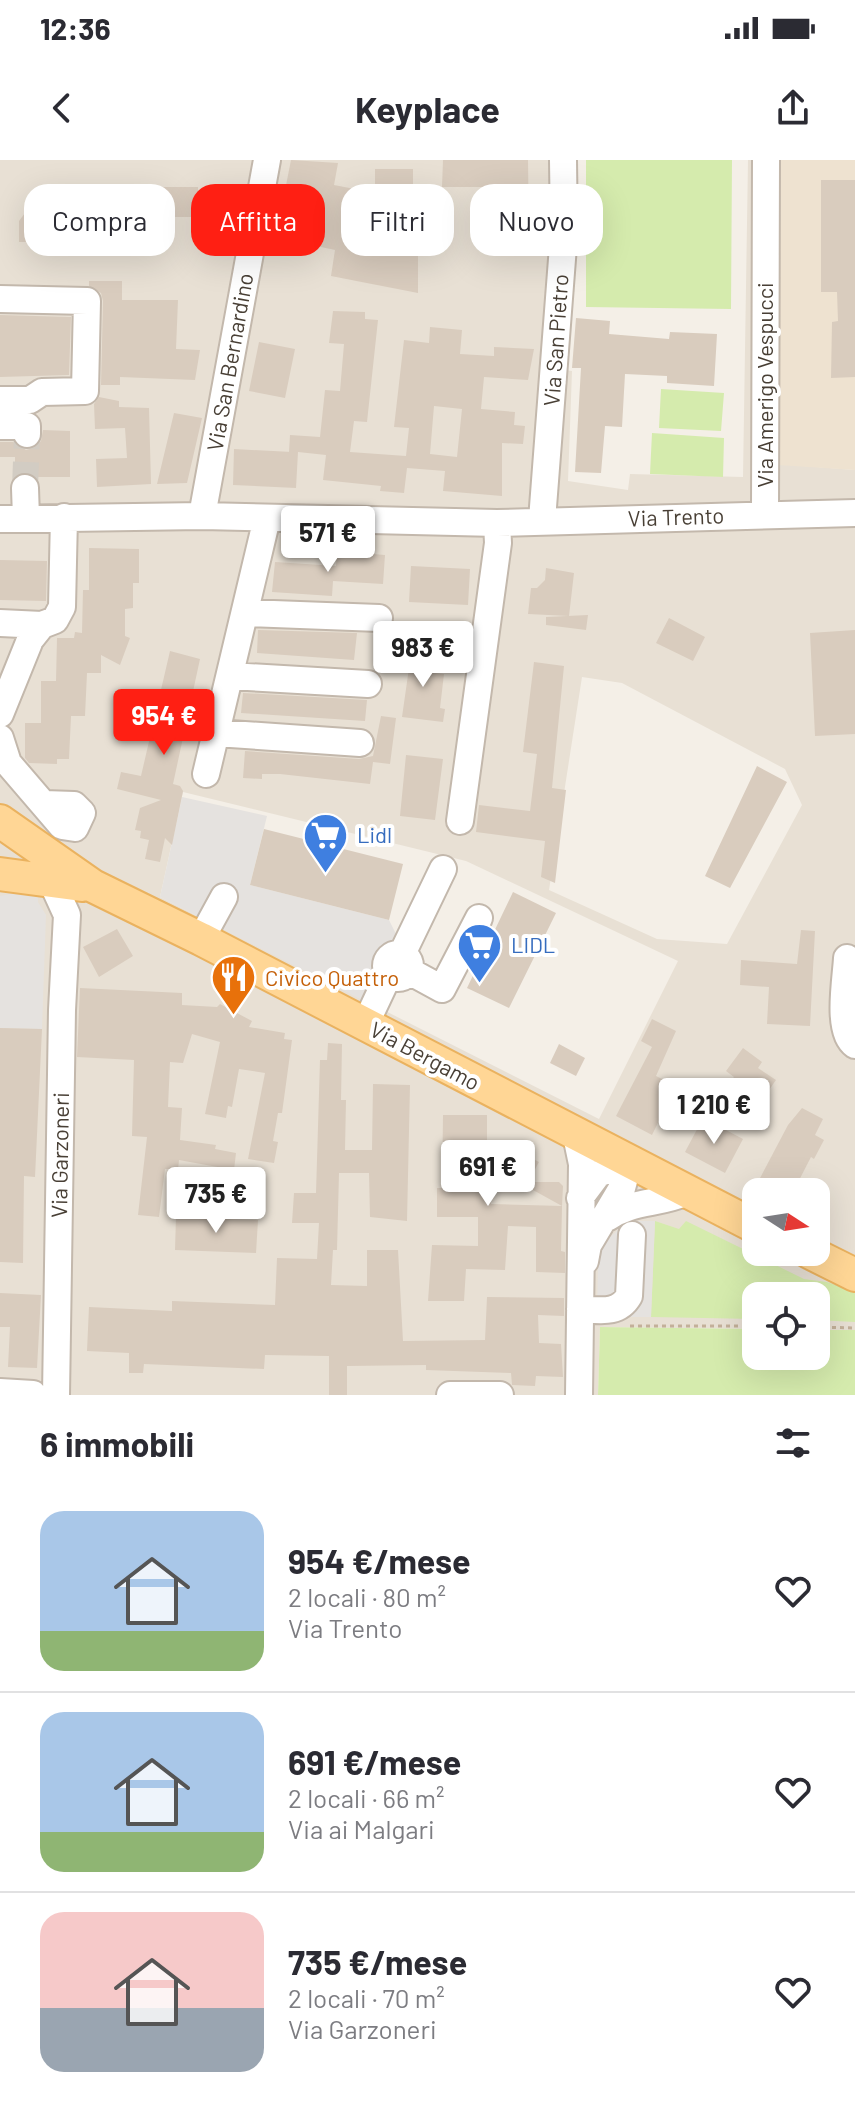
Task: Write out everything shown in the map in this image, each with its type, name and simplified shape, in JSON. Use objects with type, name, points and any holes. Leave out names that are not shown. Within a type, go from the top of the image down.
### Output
[{"type":"main road","name":"Via Bergamo","points":[[0,821],[102,890],[742,1220]]},
{"type":"main road","name":"Via Bergamo","points":[[0,874],[102,890]]},
{"type":"main road","points":[[830,1262],[855,1275]]},
{"type":"street","name":"Via San Bernardino","points":[[202,516],[267,160]]},
{"type":"street","name":"Via San Pietro","points":[[542,520],[564,233],[563,160]]},
{"type":"street","name":"Via Amerigo Vespucci","points":[[765,514],[766,160]]},
{"type":"street","points":[[0,299],[87,301],[85,391],[42,392],[30,400],[0,400]]},
{"type":"street","points":[[0,426],[27,426],[27,434]]},
{"type":"street","points":[[7,517],[25,488]]},
{"type":"street","name":"Via Trento","points":[[7,517],[202,516],[497,523],[855,513]]},
{"type":"street","points":[[0,623],[42,625],[55,620],[62,607],[64,517]]},
{"type":"street","points":[[206,774],[267,518]]},
{"type":"street","points":[[460,821],[496,558],[497,523]]},
{"type":"street","points":[[245,613],[379,618]]},
{"type":"street","points":[[0,714],[11,660],[42,625]]},
{"type":"street","points":[[230,676],[368,684]]},
{"type":"street","points":[[216,733],[360,743]]},
{"type":"street","points":[[0,738],[8,763],[44,804]]},
{"type":"street","points":[[365,1025],[400,966],[443,869]]},
{"type":"street","name":"Via Garzoneri","points":[[45,1394],[67,915],[51,880]]},
{"type":"street","points":[[67,915],[83,899],[102,890]]},
{"type":"street","points":[[201,939],[224,897]]},
{"type":"street","points":[[400,966],[442,989],[479,918]]},
{"type":"street","points":[[847,958],[843,1027],[850,1042],[855,1045]]},
{"type":"street","points":[[576,1135],[582,1164],[579,1395]]},
{"type":"street","points":[[580,1198],[598,1174],[629,1162]]},
{"type":"street","points":[[580,1283],[588,1245],[622,1188],[629,1162]]},
{"type":"street","points":[[604,1220],[635,1203],[667,1201],[687,1192]]},
{"type":"street","points":[[580,1309],[616,1309],[626,1301],[629,1296],[632,1235]]},
{"type":"street","points":[[0,1392],[45,1394]]},
{"type":"street","points":[[450,1395],[500,1395]]},
{"type":"path","points":[[625,1326],[742,1326]]},
{"type":"path","points":[[830,1327],[855,1328]]},
{"type":"shaded area","points":[[0,160],[572,160],[571,184],[470,184],[470,256],[569,256],[565,370],[572,371],[568,481],[628,490],[630,474],[743,477],[748,160],[780,160],[778,464],[855,470],[855,1330],[830,1330],[830,1282],[742,1282],[742,1329],[600,1327],[598,1395],[0,1395]],"holes":[[[582,677],[622,683],[785,769],[802,805],[727,944],[657,939],[549,890]],[[183,792],[466,861],[678,961],[599,1119],[160,897]]]},
{"type":"shaded area","points":[[780,160],[855,160],[855,470],[778,465]]},
{"type":"shaded area","points":[[182,797],[267,816],[250,885],[389,920],[396,934],[368,1003],[160,897]]},
{"type":"shaded area","points":[[38,892],[38,902],[46,915],[42,1029],[0,1028],[0,896]]},
{"type":"shaded area","points":[[634,1221],[655,1221],[651,1317],[597,1317],[598,1258],[605,1242],[623,1225]]},
{"type":"green space","points":[[586,160],[732,160],[731,309],[586,307],[586,256],[603,256],[603,184],[586,184]]},
{"type":"green space","points":[[661,389],[724,393],[721,431],[659,428]]},
{"type":"green space","points":[[652,433],[724,438],[723,477],[650,474]]},
{"type":"green space","points":[[655,1221],[679,1229],[686,1221],[742,1249],[742,1266],[778,1266],[804,1279],[827,1282],[742,1282],[742,1319],[651,1317]]},
{"type":"green space","points":[[830,1283],[855,1292],[855,1322],[830,1321]]},
{"type":"green space","points":[[600,1327],[742,1329],[742,1370],[830,1370],[830,1330],[855,1330],[855,1395],[598,1395]]},
{"type":"building","points":[[291,160],[338,163],[334,185],[341,186],[341,256],[418,256],[418,293],[331,276],[335,250],[325,248],[325,184],[286,184]]},
{"type":"building","points":[[443,160],[528,160],[528,184],[454,187],[454,184],[442,184]]},
{"type":"building","points":[[375,169],[413,169],[413,184],[375,184]]},
{"type":"building","points":[[821,180],[855,180],[855,377],[831,378],[832,322],[838,321],[837,292],[821,292]]},
{"type":"building","points":[[175,187],[191,187],[191,217],[175,217]]},
{"type":"building","points":[[24,214],[24,242],[19,242],[19,221]]},
{"type":"building","points":[[89,281],[122,281],[122,300],[178,300],[176,349],[200,350],[195,380],[120,377],[120,385],[101,385],[103,301],[101,293],[89,286]]},
{"type":"building","points":[[333,311],[365,312],[365,319],[378,320],[367,422],[354,421],[350,452],[406,456],[409,428],[394,427],[404,340],[429,343],[430,327],[462,330],[460,354],[494,356],[494,347],[534,349],[528,380],[484,377],[481,409],[515,412],[514,425],[525,426],[523,444],[502,443],[502,496],[443,491],[445,471],[407,468],[404,493],[380,491],[381,486],[323,480],[326,455],[298,452],[296,488],[233,485],[234,449],[289,452],[290,435],[320,437],[325,390],[340,391],[344,344],[329,343]],"holes":[[[434,406],[462,409],[457,457],[430,454]]]},
{"type":"building","points":[[0,315],[71,317],[69,375],[0,377]]},
{"type":"building","points":[[576,318],[610,321],[609,334],[669,339],[670,332],[717,334],[714,386],[667,383],[667,376],[625,374],[622,427],[605,426],[601,473],[575,472],[581,368],[572,368]]},
{"type":"building","points":[[259,342],[295,349],[285,398],[249,391]]},
{"type":"building","points":[[99,397],[119,401],[119,407],[149,408],[151,484],[97,487],[96,459],[127,458],[125,428],[95,429],[94,404]]},
{"type":"building","points":[[174,413],[202,418],[187,483],[157,484]]},
{"type":"building","points":[[43,430],[70,431],[70,477],[36,477],[25,472],[15,476],[15,457],[0,457],[0,442],[13,442],[26,450],[34,448],[41,441]]},
{"type":"building","points":[[89,548],[139,549],[139,583],[133,583],[133,608],[125,609],[125,636],[130,638],[120,665],[101,655],[101,673],[87,673],[85,716],[71,716],[69,759],[57,759],[57,764],[29,763],[25,758],[25,723],[41,723],[41,681],[56,681],[57,638],[74,638],[75,632],[82,633],[83,590],[89,590]]},
{"type":"building","points":[[337,551],[385,555],[383,584],[333,581],[332,596],[272,592],[275,562],[336,566]]},
{"type":"building","points":[[0,560],[47,561],[46,601],[0,600]]},
{"type":"building","points":[[411,566],[470,569],[468,605],[409,602]]},
{"type":"building","points":[[546,568],[574,573],[569,616],[528,614],[531,588],[537,588],[545,580]]},
{"type":"building","points":[[588,615],[586,630],[546,625],[546,617]]},
{"type":"building","points":[[669,618],[705,637],[693,661],[656,643]]},
{"type":"building","points":[[258,630],[357,633],[354,660],[257,653]]},
{"type":"building","points":[[855,630],[855,734],[815,736],[810,633]]},
{"type":"building","points":[[170,651],[200,659],[173,784],[183,791],[172,845],[165,838],[160,862],[145,859],[149,840],[140,838],[141,831],[135,830],[140,808],[161,800],[117,789],[121,772],[141,776]]},
{"type":"building","points":[[405,653],[438,658],[435,673],[444,674],[440,708],[445,709],[443,722],[402,717],[409,668],[403,667]]},
{"type":"building","points":[[534,662],[564,666],[552,788],[566,790],[555,883],[541,877],[545,841],[476,832],[479,805],[530,811],[537,754],[523,752]]},
{"type":"building","points":[[243,693],[367,700],[365,721],[241,713]]},
{"type":"building","points":[[381,716],[396,718],[390,764],[373,762],[370,784],[280,774],[262,774],[262,779],[243,778],[245,751],[359,759],[373,756]]},
{"type":"building","points":[[406,755],[443,759],[435,820],[400,816]]},
{"type":"building","points":[[757,766],[787,782],[730,888],[705,876]]},
{"type":"building","points":[[264,829],[403,864],[389,920],[250,885]]},
{"type":"building","points":[[513,892],[556,913],[509,1008],[467,988]]},
{"type":"building","points":[[117,929],[133,956],[99,977],[83,947]]},
{"type":"building","points":[[801,930],[815,931],[810,1026],[767,1024],[769,987],[740,985],[741,960],[797,964]]},
{"type":"building","points":[[80,988],[182,993],[182,1005],[217,1007],[220,1004],[252,1021],[249,1027],[285,1033],[284,1039],[292,1040],[282,1113],[278,1113],[273,1141],[278,1142],[274,1163],[248,1159],[265,1073],[239,1069],[232,1107],[228,1106],[226,1118],[205,1114],[220,1042],[192,1034],[183,1063],[170,1062],[168,1107],[182,1108],[180,1140],[216,1145],[215,1149],[236,1153],[234,1170],[179,1160],[178,1170],[165,1169],[159,1217],[138,1215],[147,1137],[132,1136],[134,1060],[77,1057]]},
{"type":"building","points":[[652,1019],[676,1031],[656,1076],[676,1086],[652,1135],[616,1116],[652,1047],[641,1041]]},
{"type":"building","points":[[0,1028],[42,1029],[35,1177],[24,1176],[23,1263],[0,1262]]},
{"type":"building","points":[[328,1043],[342,1044],[341,1100],[346,1100],[345,1150],[372,1150],[373,1084],[410,1085],[407,1221],[370,1217],[369,1173],[339,1173],[337,1250],[333,1250],[331,1285],[367,1286],[367,1250],[398,1250],[403,1341],[485,1340],[487,1297],[564,1298],[564,1316],[538,1315],[539,1343],[561,1344],[563,1377],[536,1376],[535,1386],[512,1385],[511,1373],[426,1370],[426,1365],[347,1366],[347,1395],[329,1395],[329,1356],[265,1355],[264,1369],[144,1364],[143,1373],[129,1373],[129,1353],[87,1351],[89,1307],[172,1311],[172,1301],[275,1305],[277,1258],[317,1259],[319,1223],[292,1223],[294,1193],[316,1193],[320,1060],[327,1060]]},
{"type":"building","points":[[559,1044],[585,1058],[576,1076],[550,1063]]},
{"type":"building","points":[[743,1048],[762,1062],[758,1068],[776,1080],[757,1107],[726,1088],[734,1077],[726,1071]]},
{"type":"building","points":[[802,1108],[823,1119],[815,1135],[824,1140],[800,1178],[760,1178],[788,1125]]},
{"type":"building","points":[[443,1115],[487,1115],[487,1149],[518,1151],[539,1162],[528,1182],[559,1182],[563,1186],[561,1251],[565,1252],[565,1273],[536,1272],[536,1227],[508,1226],[505,1270],[466,1269],[464,1301],[428,1301],[432,1245],[478,1246],[478,1217],[437,1217],[437,1188],[442,1188]],"holes":[[[491,1167],[562,1206],[491,1204]]]},
{"type":"building","points":[[703,1118],[743,1139],[725,1173],[685,1152]]},
{"type":"building","points":[[176,1217],[258,1220],[256,1253],[175,1250]]},
{"type":"building","points":[[0,1293],[41,1295],[37,1368],[8,1367],[10,1327],[0,1327]]},
{"type":"tunnel","points":[[25,488],[27,434]]},
{"type":"place","name":"Lidl","points":[[326,874]]},
{"type":"place","name":"LIDL","points":[[480,984]]},
{"type":"place","name":"Civico Quattro","points":[[234,1017]]}]
